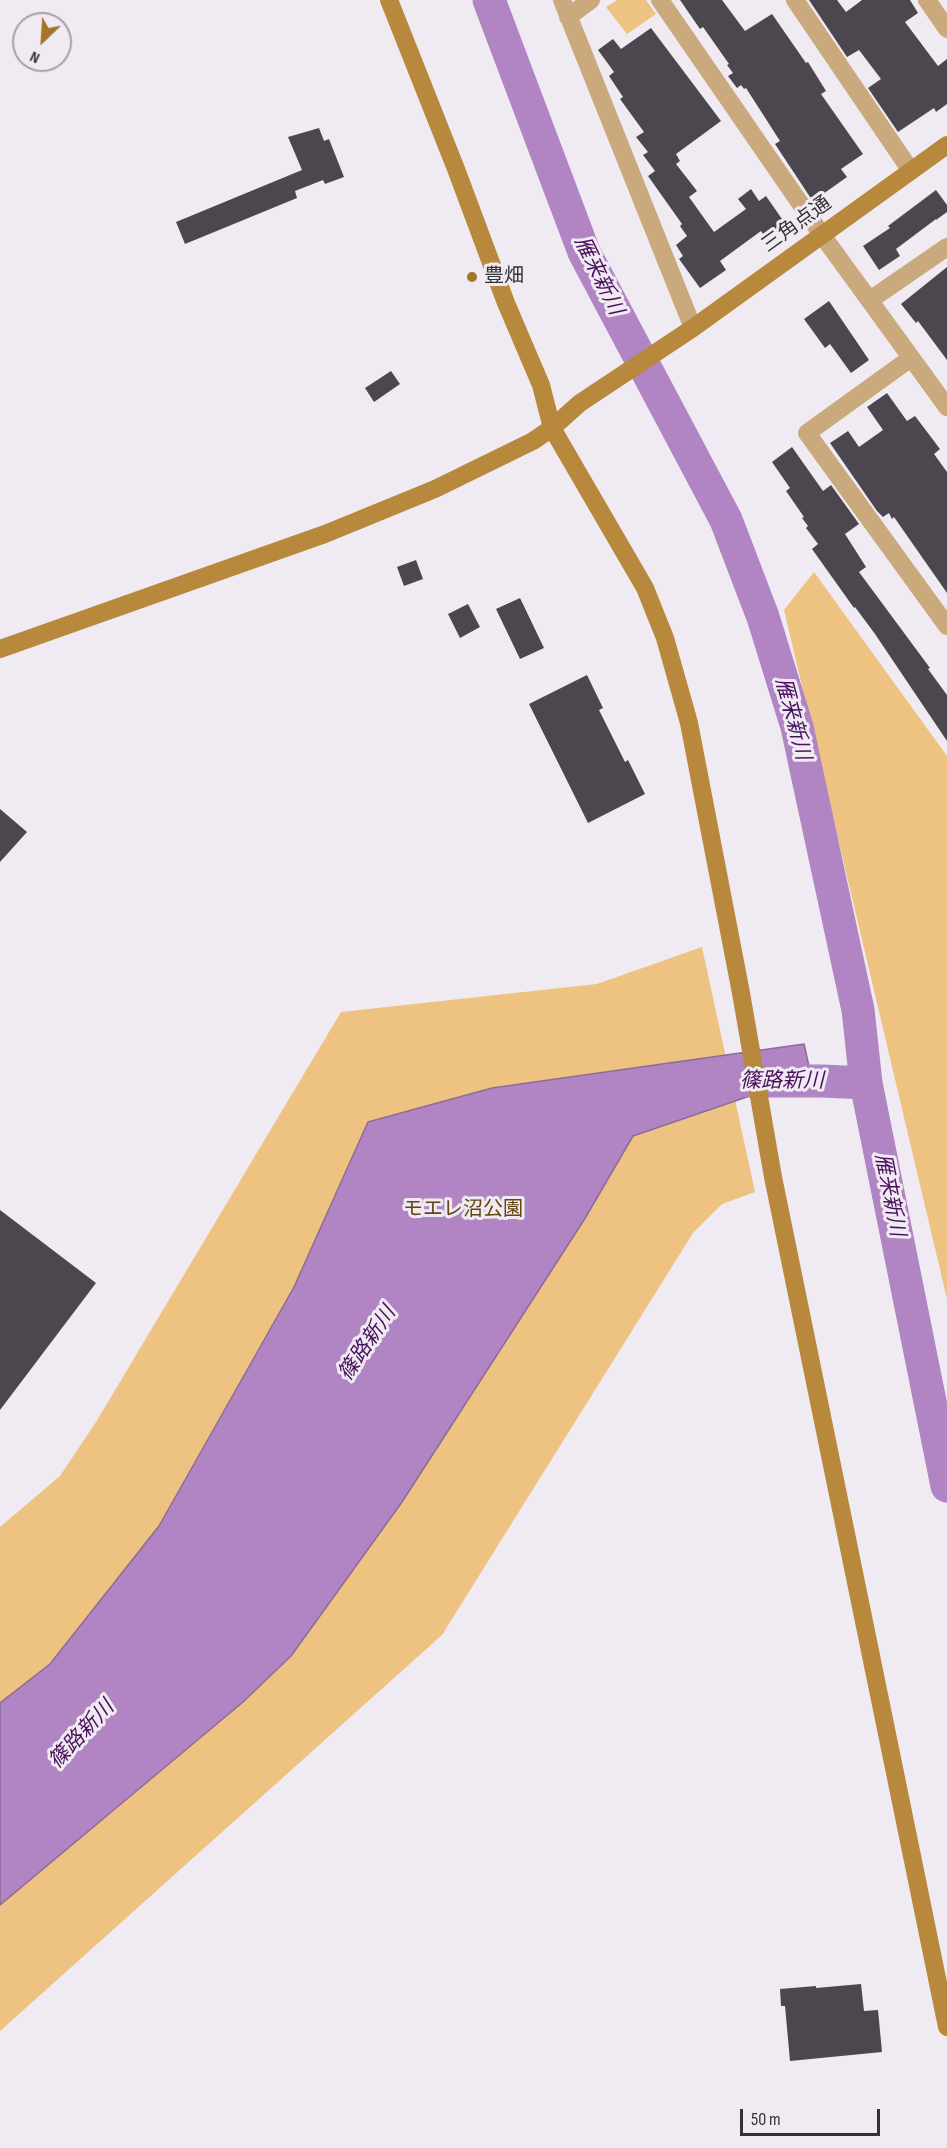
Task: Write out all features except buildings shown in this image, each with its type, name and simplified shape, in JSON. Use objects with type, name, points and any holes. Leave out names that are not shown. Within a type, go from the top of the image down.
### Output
[{"type":"street","points":[[389,0],[506,303],[541,386],[552,428],[645,588],[665,638],[689,723],[741,993],[770,1164],[947,2027]]},
{"type":"street","points":[[591,0],[565,8],[693,328]]},
{"type":"street","points":[[660,0],[822,235],[947,407]]},
{"type":"street","points":[[795,0],[911,171]]},
{"type":"street","points":[[927,0],[947,28]]},
{"type":"street","name":"三角点通","points":[[552,428],[579,403],[693,328],[947,145]]},
{"type":"street","points":[[870,300],[947,247]]},
{"type":"street","points":[[911,358],[807,433],[947,626]]},
{"type":"street","points":[[0,649],[325,534],[435,489],[533,441],[552,428]]},
{"type":"green space","points":[[617,0],[646,0],[656,14],[627,34],[606,7]]},
{"type":"green space","points":[[814,572],[947,756],[947,1299],[784,610]]},
{"type":"green space","name":"モエレ沼公園","points":[[702,947],[755,1192],[722,1204],[693,1233],[442,1635],[0,2031],[0,1527],[60,1476],[96,1422],[341,1012],[597,984]]},
{"type":"water","points":[[804,1044],[811,1075],[633,1136],[584,1220],[402,1502],[291,1656],[243,1702],[0,1905],[0,1703],[50,1664],[159,1526],[294,1287],[368,1122],[492,1088]]},
{"type":"waterway","name":"雁来新川","points":[[489,0],[584,252],[726,520],[763,617],[797,727],[858,1010],[866,1083],[947,1486]]},
{"type":"waterway","name":"篠路新川","points":[[748,1081],[866,1083]]},
{"type":"place","name":"豊畑","points":[[472,277]]}]
